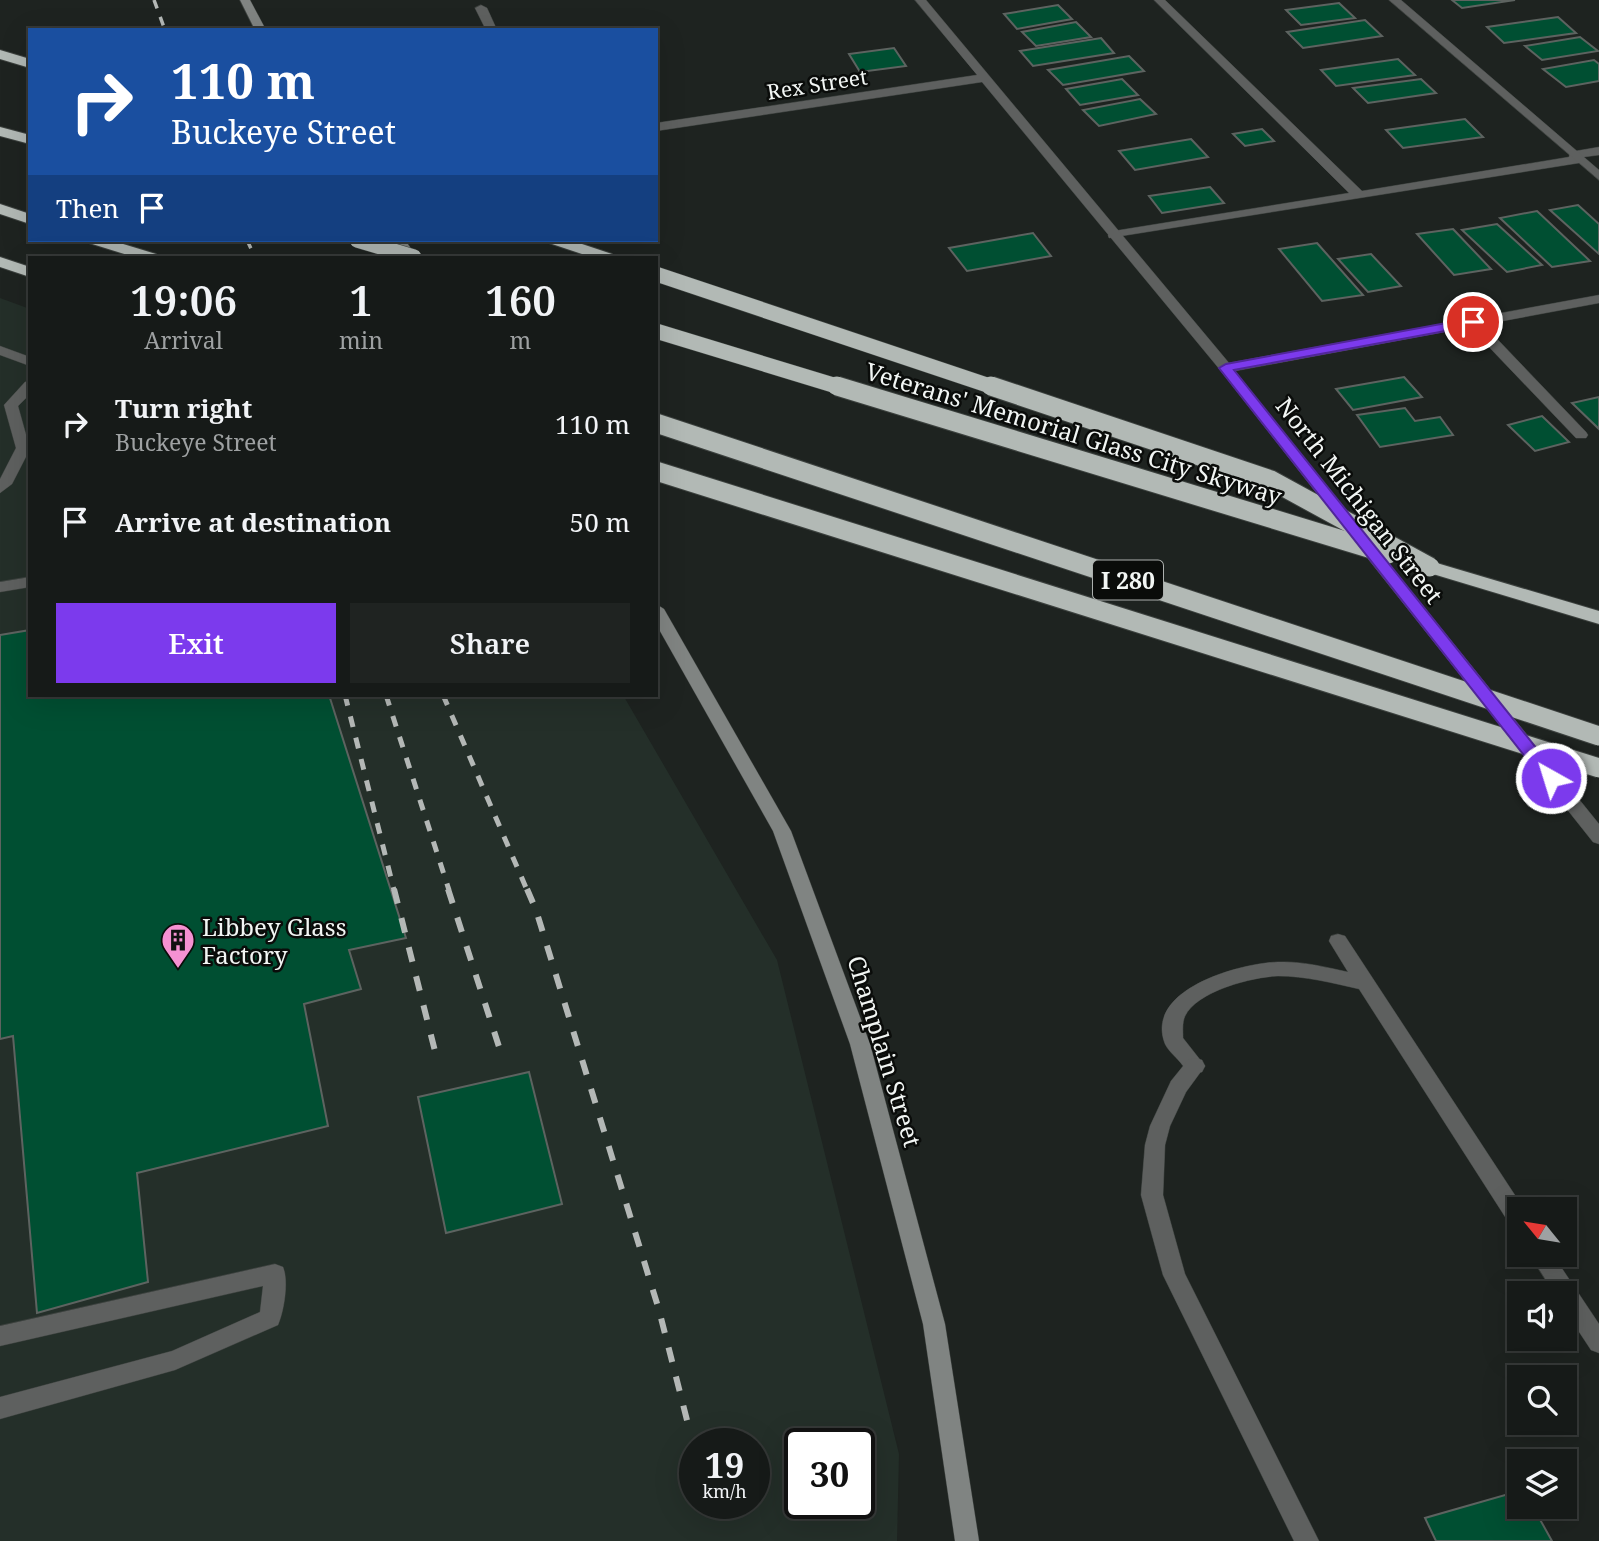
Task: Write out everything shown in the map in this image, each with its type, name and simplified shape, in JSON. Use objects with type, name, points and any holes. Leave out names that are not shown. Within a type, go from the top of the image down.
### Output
[{"type":"highway","points":[[0,54],[28,63]]},
{"type":"highway","points":[[0,131],[28,139]]},
{"type":"highway","points":[[0,209],[28,218]]},
{"type":"highway","points":[[101,242],[147,256]]},
{"type":"highway","points":[[363,242],[409,256]]},
{"type":"highway","points":[[561,242],[603,256]]},
{"type":"highway","points":[[0,262],[28,271]]},
{"type":"highway","points":[[658,275],[1271,480],[1430,567]]},
{"type":"highway","name":"Veterans' Memorial Glass City Skyway","points":[[658,332],[1599,618]]},
{"type":"highway","name":"I 280","points":[[658,424],[1599,736]]},
{"type":"highway","points":[[658,472],[1599,768]]},
{"type":"main road","points":[[245,0],[260,28]]},
{"type":"main road","points":[[401,242],[411,256]]},
{"type":"main road","name":"Champlain Street","points":[[658,613],[782,831],[860,1044],[934,1324],[967,1541]]},
{"type":"street","name":"North Michigan Street","points":[[920,0],[1226,368],[1440,642],[1599,837]]},
{"type":"street","points":[[1159,0],[1359,195]]},
{"type":"street","points":[[1394,0],[1599,176]]},
{"type":"street","points":[[481,8],[491,28]]},
{"type":"street","name":"Rex Street","points":[[658,127],[983,78]]},
{"type":"street","points":[[1114,234],[1359,195],[1577,157],[1599,150]]},
{"type":"street","points":[[1226,368],[1599,299]]},
{"type":"street","points":[[1473,322],[1581,435]]},
{"type":"street","points":[[0,350],[28,361]]},
{"type":"street","points":[[0,488],[7,481],[23,447],[11,405],[28,387]]},
{"type":"street","points":[[0,587],[28,582]]},
{"type":"street","points":[[1338,941],[1507,1202]]},
{"type":"street","points":[[1307,1541],[1174,1275],[1152,1195],[1155,1145],[1160,1126],[1178,1087],[1195,1066],[1173,1040],[1174,1017],[1194,993],[1232,978],[1277,969],[1317,973],[1365,983]]},
{"type":"street","points":[[1549,1267],[1599,1343]]},
{"type":"street","points":[[0,1336],[275,1274],[270,1318],[175,1360],[0,1408]]},
{"type":"shaded area","points":[[0,298],[28,308],[28,697],[624,697],[777,960],[899,1454],[897,1541],[0,1541]]},
{"type":"building","points":[[1452,0],[1515,0],[1462,8]]},
{"type":"building","points":[[1339,3],[1355,18],[1301,25],[1286,10]]},
{"type":"building","points":[[1058,5],[1072,19],[1017,29],[1004,14]]},
{"type":"building","points":[[1558,17],[1576,33],[1504,43],[1487,27]]},
{"type":"building","points":[[1365,20],[1382,36],[1303,48],[1287,32]]},
{"type":"building","points":[[1076,22],[1091,37],[1036,46],[1022,32]]},
{"type":"building","points":[[1580,37],[1598,51],[1542,60],[1525,46]]},
{"type":"building","points":[[1101,38],[1114,53],[1033,66],[1020,51]]},
{"type":"building","points":[[894,48],[906,66],[860,72],[849,54]]},
{"type":"building","points":[[1129,56],[1144,71],[1063,85],[1048,70]]},
{"type":"building","points":[[1398,59],[1415,75],[1336,86],[1321,70]]},
{"type":"building","points":[[1594,60],[1599,64],[1599,81],[1566,87],[1543,69]]},
{"type":"building","points":[[1122,79],[1138,95],[1080,105],[1066,89]]},
{"type":"building","points":[[1421,79],[1436,93],[1368,103],[1353,88]]},
{"type":"building","points":[[1140,99],[1156,114],[1099,126],[1083,110]]},
{"type":"building","points":[[1465,119],[1483,137],[1403,148],[1386,130]]},
{"type":"building","points":[[1262,129],[1274,141],[1245,146],[1233,134]]},
{"type":"building","points":[[1191,139],[1208,157],[1135,170],[1119,151]]},
{"type":"building","points":[[1210,187],[1224,203],[1162,213],[1149,196]]},
{"type":"building","points":[[1578,205],[1599,224],[1599,254],[1550,210]]},
{"type":"building","points":[[1537,211],[1590,261],[1552,267],[1500,218]]},
{"type":"building","points":[[1497,224],[1542,265],[1507,272],[1462,230]]},
{"type":"building","points":[[1453,229],[1491,269],[1454,275],[1417,234]]},
{"type":"building","points":[[1033,233],[1051,256],[967,271],[949,248]]},
{"type":"building","points":[[1317,243],[1363,295],[1322,301],[1279,249]]},
{"type":"building","points":[[1371,254],[1401,286],[1368,292],[1338,259]]},
{"type":"building","points":[[1404,377],[1422,397],[1353,410],[1336,389]]},
{"type":"building","points":[[1599,397],[1599,429],[1572,403]]},
{"type":"building","points":[[1405,408],[1415,421],[1440,417],[1453,435],[1380,447],[1357,415]]},
{"type":"building","points":[[1542,416],[1569,442],[1535,451],[1508,425]]},
{"type":"building","name":"Libbey Glass Factory","points":[[28,630],[28,697],[330,697],[406,938],[349,950],[361,989],[304,1004],[328,1126],[137,1173],[148,1282],[37,1313],[13,1036],[0,1039],[0,635]]},
{"type":"building","points":[[529,1072],[562,1204],[446,1233],[418,1097]]},
{"type":"building","points":[[1507,1494],[1507,1519],[1540,1519],[1552,1541],[1436,1541],[1425,1518]]},
{"type":"railway","points":[[154,0],[164,28]]},
{"type":"railway","points":[[248,242],[255,256]]},
{"type":"railway","points":[[346,697],[394,890]]},
{"type":"railway","points":[[387,697],[449,890]]},
{"type":"railway","points":[[444,697],[527,890]]},
{"type":"railway","points":[[394,889],[436,1055]]},
{"type":"railway","points":[[448,889],[502,1056]]},
{"type":"railway","points":[[527,889],[536,910],[659,1310],[689,1428]]},
{"type":"place","name":"Libbey Glass Factory","points":[[178,970]]},
{"type":"route","points":[[1473,322],[1226,368],[1440,642],[1551,778]]}]
